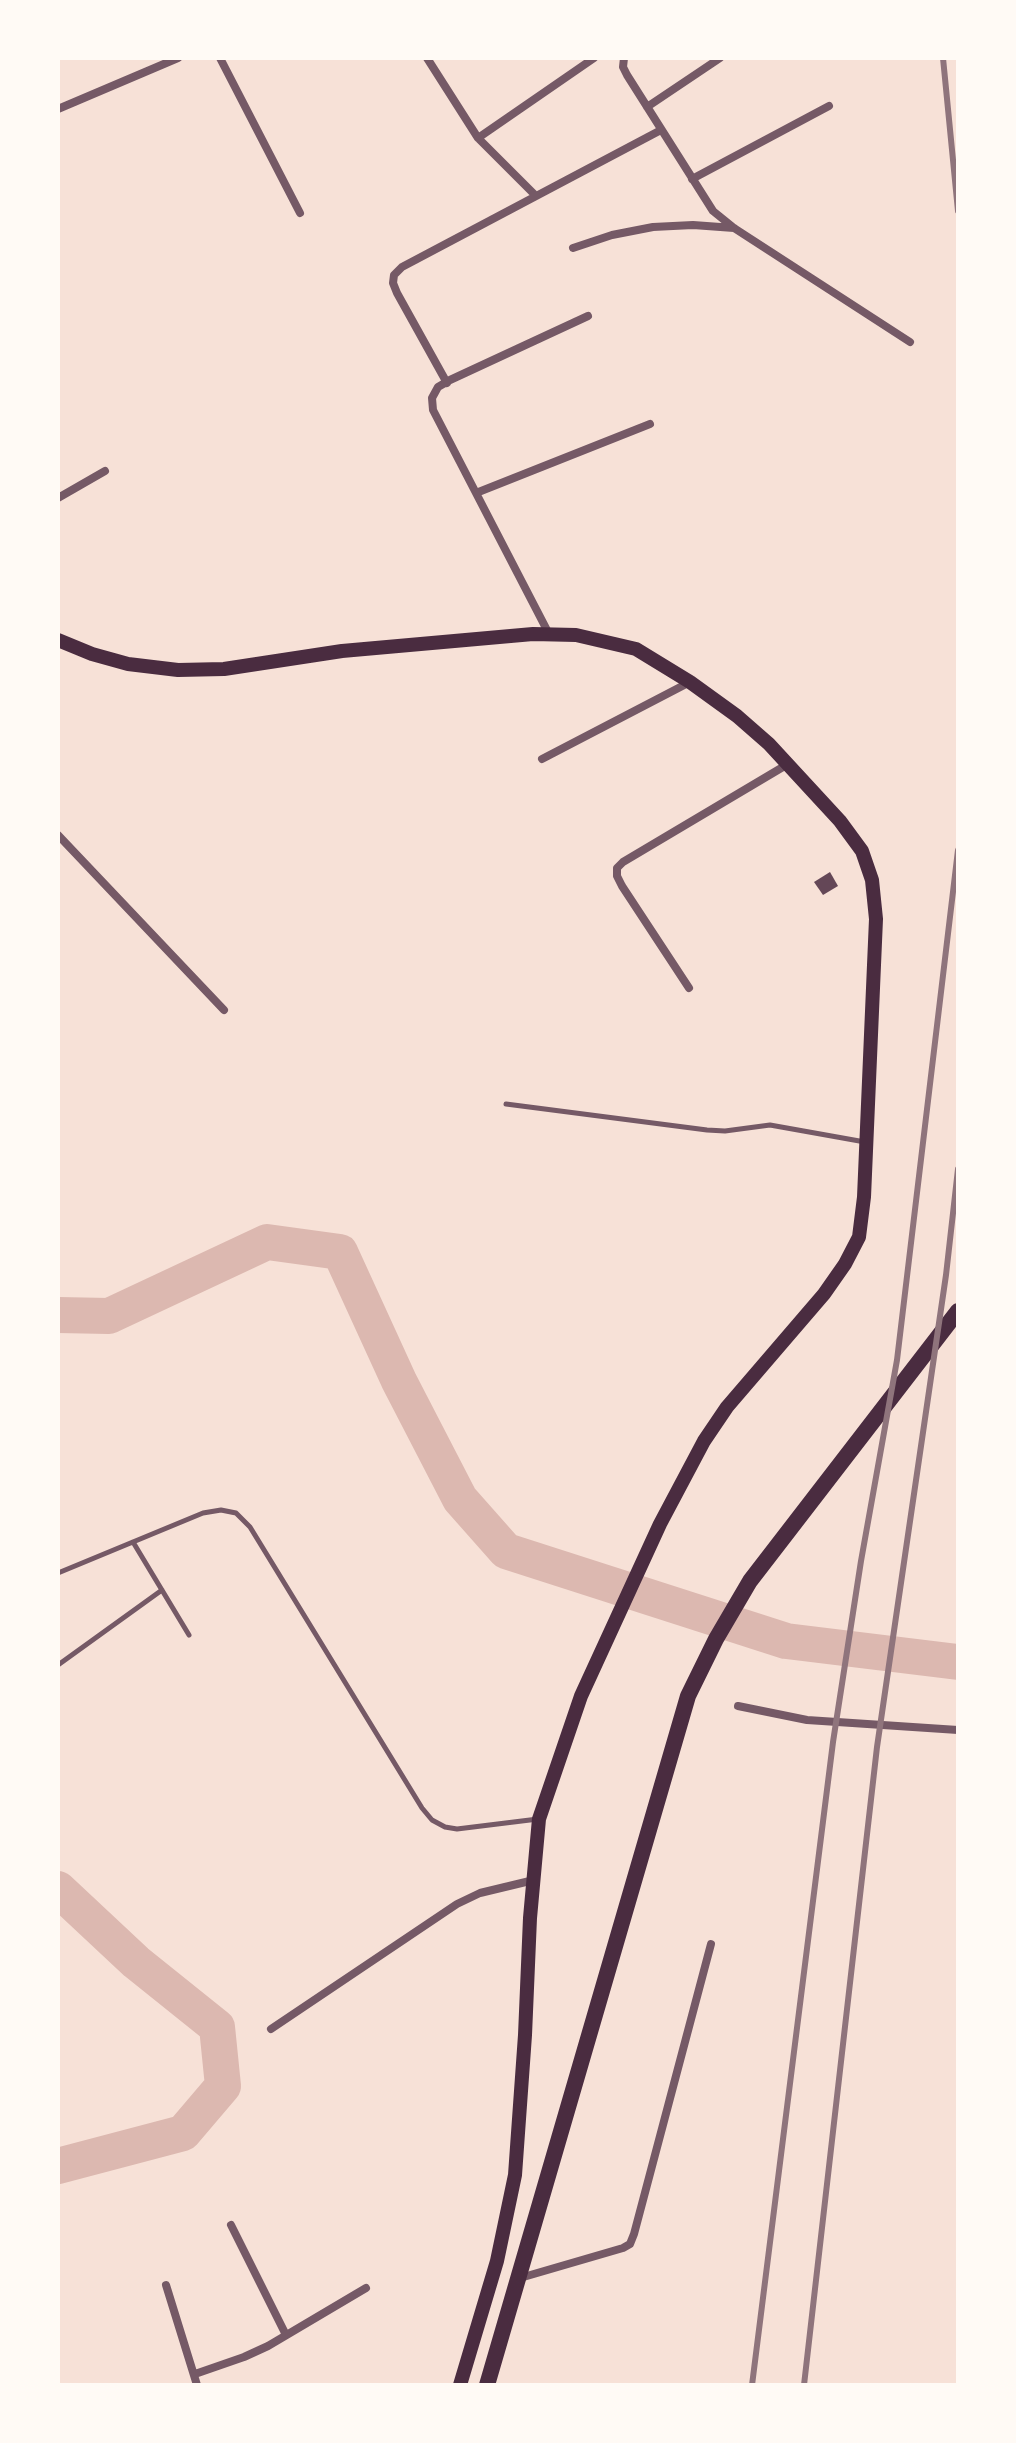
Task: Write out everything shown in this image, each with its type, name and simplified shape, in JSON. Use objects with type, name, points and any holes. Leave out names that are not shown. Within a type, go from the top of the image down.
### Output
[{"type":"highway","points":[[487,2385],[688,1696],[716,1639],[750,1581],[958,1311]]},
{"type":"main road","points":[[58,640],[128,664],[178,670],[224,669],[342,651],[533,634],[576,635],[636,649],[737,716],[788,764],[840,821],[862,851],[872,880],[876,919],[864,1197],[859,1237],[824,1294],[727,1407],[704,1441],[660,1524],[581,1696],[539,1819],[515,2175],[497,2261],[460,2385]]},
{"type":"street","points":[[58,109],[178,58]]},
{"type":"street","points":[[220,58],[300,213]]},
{"type":"street","points":[[427,58],[478,138],[536,196]]},
{"type":"street","points":[[478,138],[594,58]]},
{"type":"street","points":[[624,58],[623,67],[627,75],[713,211],[734,228],[910,342]]},
{"type":"street","points":[[647,107],[720,58]]},
{"type":"street","points":[[692,179],[829,106]]},
{"type":"street","points":[[447,383],[397,293],[394,275],[402,267],[661,130]]},
{"type":"street","points":[[573,248],[612,235],[653,227],[693,225],[734,228]]},
{"type":"street","points":[[549,634],[433,410],[432,398],[438,387],[588,316]]},
{"type":"street","points":[[476,493],[650,424]]},
{"type":"street","points":[[58,498],[105,471]]},
{"type":"street","points":[[542,759],[690,682]]},
{"type":"street","points":[[689,988],[622,886],[617,868],[788,764]]},
{"type":"street","points":[[58,835],[224,1010]]},
{"type":"street","points":[[738,1706],[807,1720],[958,1730]]},
{"type":"street","points":[[271,2029],[457,1904],[480,1893],[534,1880]]},
{"type":"street","points":[[520,2278],[630,2244],[711,1944]]},
{"type":"street","points":[[231,2225],[286,2335]]},
{"type":"street","points":[[166,2285],[197,2385]]},
{"type":"street","points":[[195,2374],[244,2357],[366,2288]]},
{"type":"lane","points":[[506,1104],[707,1130],[725,1131],[770,1125],[866,1142]]},
{"type":"lane","points":[[58,1573],[203,1513],[221,1510],[236,1513],[250,1527],[432,1820],[457,1829],[539,1819]]},
{"type":"lane","points":[[133,1542],[189,1635]]},
{"type":"lane","points":[[58,1665],[162,1590]]},
{"type":"building","points":[[830,872],[838,886],[823,895],[814,882]]},
{"type":"waterway","points":[[58,1315],[109,1316],[267,1242],[340,1252],[399,1381],[460,1499],[506,1551],[786,1641],[958,1662]]},
{"type":"waterway","points":[[58,1889],[136,1962],[217,2027],[223,2086],[183,2133],[58,2166]]},
{"type":"railway","points":[[943,58],[958,211]]},
{"type":"railway","points":[[752,2385],[833,1742],[897,1360],[958,850]]},
{"type":"railway","points":[[804,2385],[877,1747],[946,1275],[958,1169]]}]
